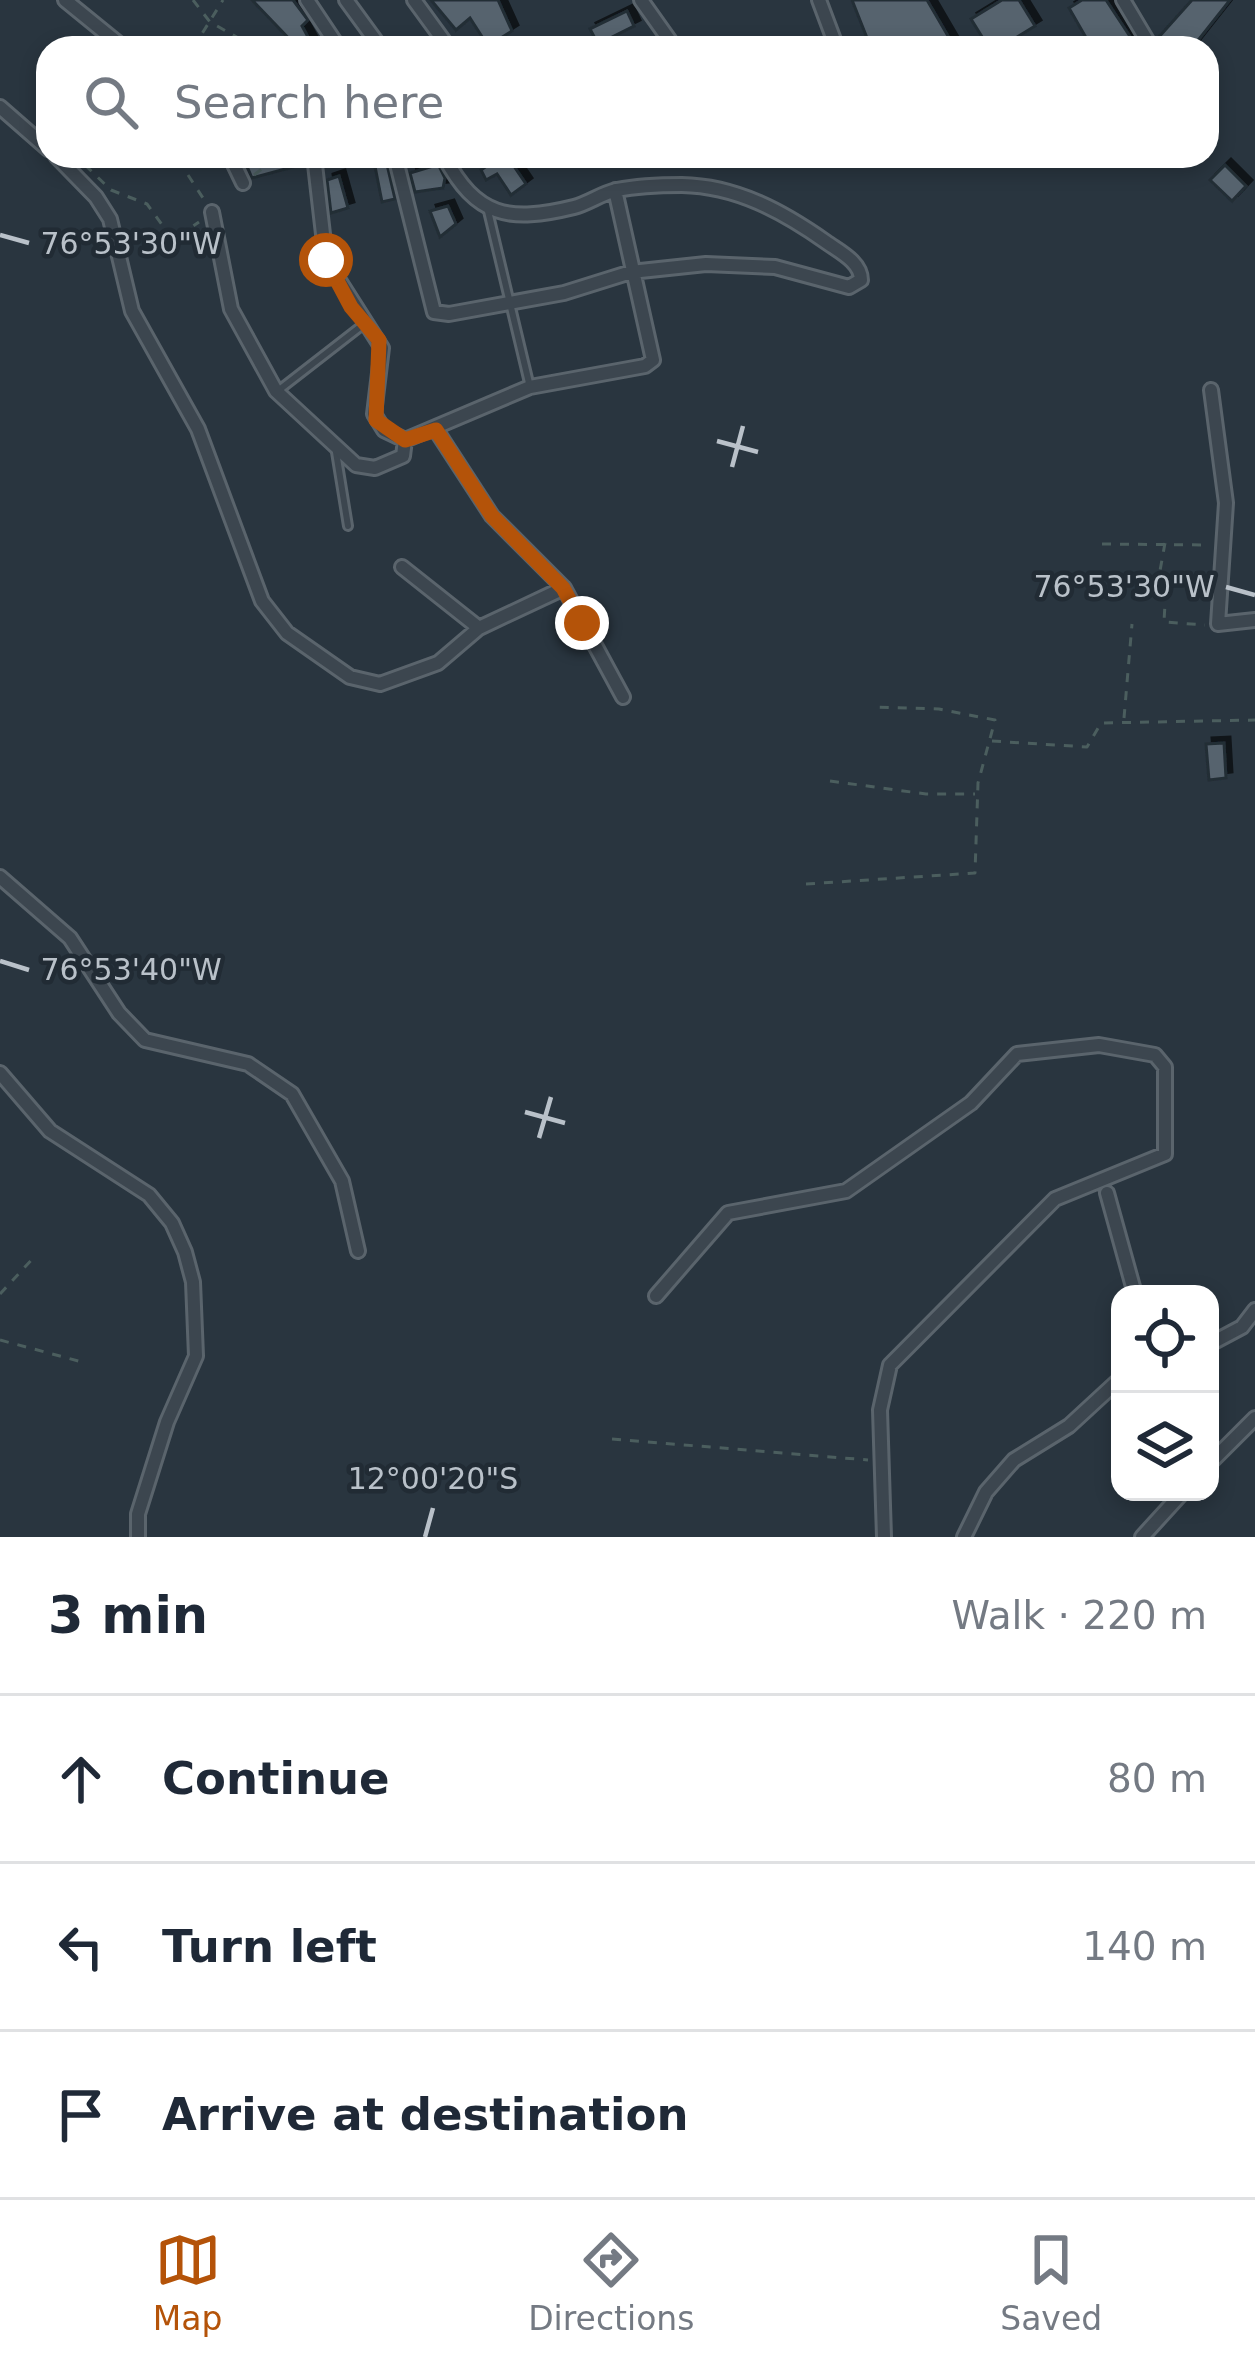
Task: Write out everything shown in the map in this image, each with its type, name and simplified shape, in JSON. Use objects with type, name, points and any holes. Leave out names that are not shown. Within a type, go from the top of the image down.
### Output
[{"type":"street","points":[[65,0],[109,36]]},
{"type":"street","points":[[307,0],[332,36]]},
{"type":"street","points":[[346,0],[372,36]]},
{"type":"street","points":[[414,0],[440,36]]},
{"type":"street","points":[[641,0],[666,36]]},
{"type":"street","points":[[819,0],[832,36]]},
{"type":"street","points":[[1123,0],[1144,36]]},
{"type":"street","points":[[0,107],[36,138]]},
{"type":"street","points":[[70,168],[110,219],[132,310],[198,429],[262,601],[277,623],[350,677],[370,684],[438,663],[478,628],[563,588]]},
{"type":"street","points":[[236,168],[243,183]]},
{"type":"street","points":[[315,168],[326,260],[382,356],[376,420],[405,440]]},
{"type":"street","points":[[398,168],[434,312],[564,292],[631,272],[750,264],[849,287],[862,275],[815,234],[735,193],[685,185],[615,190],[576,206],[519,215],[488,211],[461,186],[451,168]]},
{"type":"street","points":[[405,440],[530,386],[650,364],[655,348],[631,272],[615,190]]},
{"type":"street","points":[[212,212],[231,309],[276,392],[335,451],[356,465],[375,468],[403,456],[405,440]]},
{"type":"street","points":[[1211,390],[1226,503],[1218,624],[1255,620]]},
{"type":"street","points":[[436,430],[492,516],[563,588],[623,697]]},
{"type":"street","points":[[402,567],[478,628]]},
{"type":"street","points":[[0,877],[70,938],[119,1013],[145,1040],[248,1064],[292,1094],[343,1180],[358,1251]]},
{"type":"street","points":[[656,1295],[728,1214],[846,1191],[971,1103],[1017,1054],[1099,1046],[1155,1054],[1165,1067],[1165,1154],[1055,1199],[890,1365],[881,1398],[884,1537]]},
{"type":"street","points":[[0,1073],[50,1131],[149,1195],[172,1222],[185,1252],[193,1282],[196,1356],[161,1441],[138,1514],[138,1537]]},
{"type":"street","points":[[1107,1193],[1133,1285]]},
{"type":"street","points":[[1219,1339],[1242,1327],[1255,1310]]},
{"type":"street","points":[[964,1537],[986,1492],[1014,1460],[1069,1426],[1111,1387]]},
{"type":"street","points":[[1219,1454],[1255,1418]]},
{"type":"street","points":[[1142,1537],[1175,1501]]},
{"type":"lane","points":[[488,211],[530,386]]},
{"type":"lane","points":[[276,392],[366,322]]},
{"type":"lane","points":[[335,451],[348,526]]},
{"type":"path","points":[[193,0],[210,22],[235,36]]},
{"type":"path","points":[[201,36],[223,0]]},
{"type":"path","points":[[74,172],[80,168]]},
{"type":"path","points":[[91,168],[111,190],[147,204],[173,240],[212,212],[188,175]]},
{"type":"path","points":[[260,171],[264,168]]},
{"type":"path","points":[[1165,543],[1158,582],[1166,584],[1164,622],[1214,626]]},
{"type":"path","points":[[1102,544],[1218,546]]},
{"type":"path","points":[[1124,722],[1132,624]]},
{"type":"path","points":[[806,884],[975,873],[977,794],[995,720],[939,709],[875,707]]},
{"type":"path","points":[[990,741],[1087,747],[1097,725],[1255,719]]},
{"type":"path","points":[[830,781],[926,794],[977,794]]},
{"type":"path","points":[[0,1294],[36,1255]]},
{"type":"path","points":[[0,1340],[86,1364]]},
{"type":"path","points":[[613,1438],[873,1460]]},
{"type":"building","points":[[252,0],[293,0],[308,20],[302,26],[307,36],[286,36]]},
{"type":"building","points":[[431,0],[498,0],[512,31],[504,36],[482,36],[470,18],[456,30]]},
{"type":"building","points":[[852,0],[927,0],[948,36],[866,36]]},
{"type":"building","points":[[1002,0],[1019,0],[1035,26],[1019,36],[982,36],[971,19]]},
{"type":"building","points":[[1082,0],[1106,0],[1130,36],[1085,36],[1069,8]]},
{"type":"building","points":[[1192,0],[1230,0],[1202,36],[1160,36]]},
{"type":"building","points":[[627,11],[634,26],[614,36],[594,36],[590,29]]},
{"type":"building","points":[[1225,165],[1246,186],[1232,201],[1210,180]]},
{"type":"building","points":[[248,168],[289,168],[252,178]]},
{"type":"building","points":[[375,168],[388,168],[395,199],[382,202]]},
{"type":"building","points":[[440,168],[443,188],[415,192],[410,173]]},
{"type":"building","points":[[515,168],[526,184],[511,195],[497,174],[486,180],[481,170]]},
{"type":"building","points":[[339,176],[348,208],[331,213],[327,180]]},
{"type":"building","points":[[448,206],[456,224],[440,237],[430,211]]},
{"type":"building","points":[[1224,743],[1226,778],[1209,780],[1206,744]]},
{"type":"route","points":[[326,260],[351,307],[372,328],[382,348],[376,420],[384,430],[405,440],[436,430],[492,516],[563,588],[582,623]]}]
